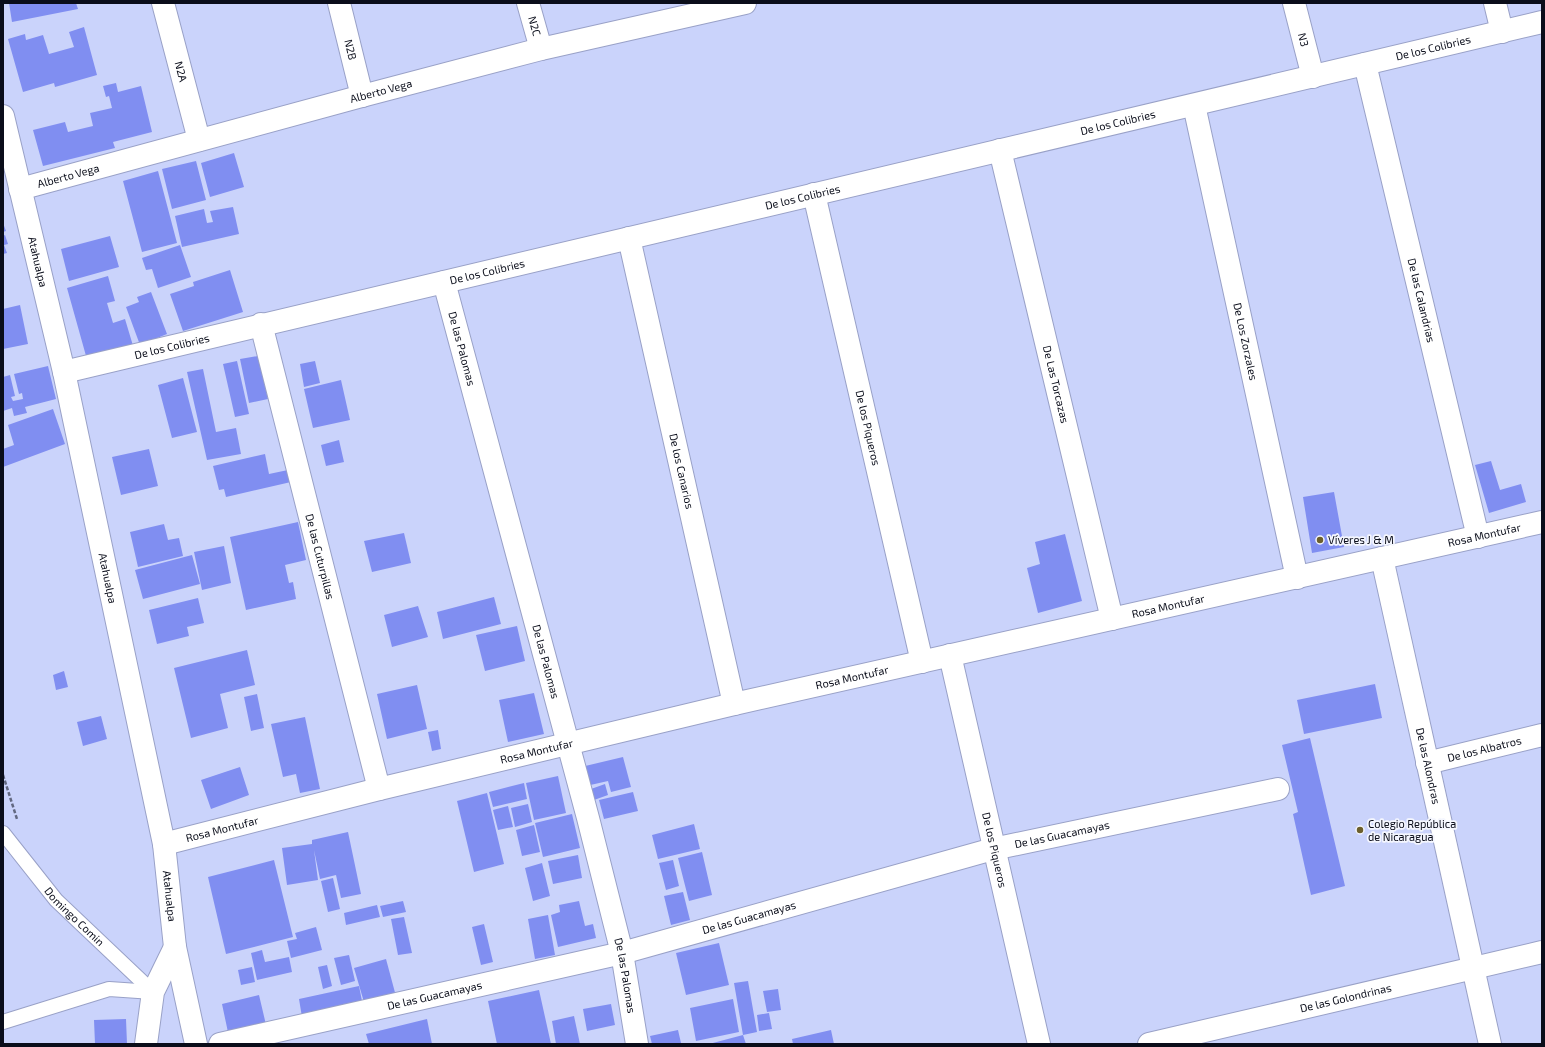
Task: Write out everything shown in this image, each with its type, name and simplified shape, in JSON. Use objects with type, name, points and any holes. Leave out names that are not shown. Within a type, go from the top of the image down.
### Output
[{"type":"street","name":"N2A","points":[[162,3],[199,140]]},
{"type":"street","name":"N2B","points":[[339,3],[362,96]]},
{"type":"street","name":"N2C","points":[[528,3],[541,49]]},
{"type":"street","name":"Alberto Vega","points":[[20,189],[541,49],[722,6],[745,3]]},
{"type":"street","name":"N3","points":[[1294,3],[1313,77]]},
{"type":"street","points":[[1495,3],[1502,32]]},
{"type":"street","name":"De los Colibries","points":[[64,372],[261,324],[1542,22]]},
{"type":"street","name":"De las Calandrias","points":[[1366,64],[1478,537]]},
{"type":"street","name":"De Los Zorzales","points":[[1194,104],[1297,578]]},
{"type":"street","name":"Atahualpa","points":[[3,116],[64,372],[164,844],[175,947],[196,1044]]},
{"type":"street","name":"De Las Torcazas","points":[[1000,150],[1112,619]]},
{"type":"street","name":"De los Piqueros","points":[[814,194],[922,662]]},
{"type":"street","name":"De los Canarios","points":[[629,238],[734,704]]},
{"type":"street","name":"De las Palomas","points":[[444,282],[569,745],[622,953],[637,1044]]},
{"type":"street","name":"De las Cuturpillas","points":[[261,324],[379,789]]},
{"type":"street","name":"Rosa Montufar","points":[[164,844],[379,789],[569,745],[734,704],[1542,522]]},
{"type":"street","name":"De las Alondras","points":[[1382,558],[1490,1044]]},
{"type":"street","name":"De los Piqueros","points":[[950,656],[1038,1044]]},
{"type":"street","name":"De los Albatros","points":[[1427,763],[1542,735]]},
{"type":"street","name":"De las Guacamayas","points":[[220,1044],[622,953],[993,849],[1278,789]]},
{"type":"street","points":[[146,1044],[153,992],[175,947]]},
{"type":"street","name":"De las Golondrinas","points":[[1149,1044],[1542,952]]},
{"type":"lane","name":"Domingo Comin","points":[[3,833],[56,900],[153,992]]},
{"type":"lane","points":[[3,1022],[109,989],[153,992]]},
{"type":"building","points":[[9,3],[76,3],[78,9],[12,22]]},
{"type":"building","points":[[84,27],[97,75],[55,87],[54,83],[23,92],[8,39],[25,34],[26,40],[43,35],[49,54],[74,47],[69,32]]},
{"type":"building","points":[[116,83],[118,92],[141,86],[152,132],[113,142],[115,148],[43,166],[33,130],[65,122],[68,132],[93,126],[90,113],[112,108],[109,96],[106,97],[103,86]]},
{"type":"building","points":[[234,153],[244,187],[210,197],[201,163]]},
{"type":"building","points":[[196,161],[206,200],[172,209],[162,169]]},
{"type":"building","points":[[158,171],[177,243],[142,252],[123,181]]},
{"type":"building","points":[[233,207],[239,234],[182,247],[175,216],[204,209],[207,223],[213,222],[210,211]]},
{"type":"building","points":[[3,223],[6,231],[3,232]]},
{"type":"building","points":[[5,235],[8,244],[4,245],[7,253],[3,254],[3,236]]},
{"type":"building","points":[[110,236],[119,267],[69,281],[61,249]]},
{"type":"building","points":[[180,245],[191,277],[158,288],[152,269],[146,270],[142,258]]},
{"type":"building","points":[[230,270],[243,312],[183,331],[170,294],[194,286],[193,282]]},
{"type":"building","points":[[108,276],[115,301],[107,303],[113,323],[125,319],[134,349],[88,363],[67,288]]},
{"type":"building","points":[[151,292],[167,334],[140,345],[126,307],[139,302],[137,297]]},
{"type":"building","points":[[20,305],[28,344],[3,349],[3,309]]},
{"type":"building","points":[[258,356],[268,399],[249,403],[240,359]]},
{"type":"building","points":[[237,361],[249,414],[235,417],[223,364]]},
{"type":"building","points":[[315,361],[320,383],[304,387],[300,364]]},
{"type":"building","points":[[48,366],[56,399],[25,407],[27,413],[14,416],[12,408],[3,411],[3,377],[10,375],[15,396],[11,397],[13,401],[23,399],[22,393],[19,394],[14,374]]},
{"type":"building","points":[[203,369],[216,432],[236,428],[241,454],[207,460],[187,372]]},
{"type":"building","points":[[183,378],[197,432],[172,438],[158,385]]},
{"type":"building","points":[[341,380],[350,420],[313,428],[304,389]]},
{"type":"building","points":[[53,409],[65,444],[3,467],[3,449],[14,445],[8,425]]},
{"type":"building","points":[[339,440],[344,462],[326,466],[321,445]]},
{"type":"building","points":[[149,449],[158,486],[121,495],[112,457]]},
{"type":"building","points":[[265,454],[269,474],[288,470],[291,482],[226,497],[224,489],[219,490],[213,466]]},
{"type":"building","points":[[1491,461],[1500,490],[1521,484],[1526,502],[1489,513],[1475,465]]},
{"type":"building","points":[[1334,492],[1344,547],[1312,553],[1303,497]]},
{"type":"building","points":[[298,522],[306,560],[285,565],[289,583],[293,582],[296,599],[246,610],[230,537]]},
{"type":"building","points":[[164,524],[168,540],[179,538],[183,556],[138,567],[130,532]]},
{"type":"building","points":[[404,533],[411,563],[372,572],[364,541]]},
{"type":"building","points":[[1065,534],[1082,601],[1038,613],[1027,568],[1040,564],[1035,542]]},
{"type":"building","points":[[224,546],[231,583],[202,590],[194,552]]},
{"type":"building","points":[[192,555],[200,584],[143,599],[135,570]]},
{"type":"building","points":[[494,597],[501,624],[443,639],[437,612]]},
{"type":"building","points":[[198,598],[204,623],[187,627],[189,636],[157,644],[149,610]]},
{"type":"building","points":[[418,606],[428,637],[392,647],[384,615]]},
{"type":"building","points":[[517,626],[525,661],[485,671],[476,635]]},
{"type":"building","points":[[247,650],[255,685],[220,694],[228,728],[191,738],[174,668]]},
{"type":"building","points":[[64,671],[68,687],[56,690],[53,675]]},
{"type":"building","points":[[1375,684],[1382,718],[1304,734],[1297,700]]},
{"type":"building","points":[[417,685],[427,729],[387,739],[377,694]]},
{"type":"building","points":[[534,693],[544,734],[508,742],[499,700]]},
{"type":"building","points":[[257,694],[264,728],[251,731],[244,697]]},
{"type":"building","points":[[101,716],[107,739],[83,746],[77,722]]},
{"type":"building","points":[[305,717],[320,789],[300,793],[296,774],[283,777],[271,724]]},
{"type":"building","points":[[438,730],[441,749],[432,751],[428,732]]},
{"type":"building","points":[[1310,738],[1345,886],[1311,895],[1293,814],[1298,812],[1282,745]]},
{"type":"building","points":[[623,757],[631,787],[611,792],[608,781],[586,786],[581,767]]},
{"type":"building","points":[[240,767],[249,795],[211,809],[201,780]]},
{"type":"building","points":[[558,776],[566,813],[534,820],[526,783]]},
{"type":"building","points":[[524,783],[527,799],[493,807],[489,792]]},
{"type":"building","points":[[605,784],[608,795],[594,800],[591,789]]},
{"type":"building","points":[[633,792],[638,811],[604,819],[599,800]]},
{"type":"building","points":[[487,793],[504,864],[474,872],[457,801]]},
{"type":"building","points":[[528,804],[532,822],[515,827],[511,808]]},
{"type":"building","points":[[508,806],[513,827],[498,830],[493,810]]},
{"type":"building","points":[[572,814],[580,848],[543,857],[535,823]]},
{"type":"building","points":[[694,824],[700,849],[658,859],[652,835]]},
{"type":"building","points":[[534,825],[540,852],[522,856],[516,830]]},
{"type":"building","points":[[348,832],[361,894],[341,898],[336,875],[320,879],[314,850],[318,880],[287,885],[282,848],[312,844],[312,840]]},
{"type":"building","points":[[702,852],[712,895],[689,901],[678,858]]},
{"type":"building","points":[[578,855],[582,878],[553,884],[548,861]]},
{"type":"building","points":[[274,860],[293,937],[226,954],[208,877]]},
{"type":"building","points":[[673,860],[679,886],[666,890],[659,863]]},
{"type":"building","points":[[542,863],[550,896],[533,901],[525,868]]},
{"type":"building","points":[[333,878],[340,909],[328,912],[321,881]]},
{"type":"building","points":[[683,892],[690,920],[671,925],[664,896]]},
{"type":"building","points":[[403,901],[406,912],[383,917],[380,906]]},
{"type":"building","points":[[579,901],[585,926],[593,924],[596,938],[558,947],[551,915],[560,912],[559,905]]},
{"type":"building","points":[[377,905],[380,917],[346,925],[344,913]]},
{"type":"building","points":[[548,915],[555,955],[535,959],[528,919]]},
{"type":"building","points":[[404,917],[412,953],[398,955],[391,919]]},
{"type":"building","points":[[484,924],[493,962],[481,965],[472,927]]},
{"type":"building","points":[[316,927],[322,950],[291,958],[287,941],[297,939],[295,933]]},
{"type":"building","points":[[719,943],[729,985],[686,995],[676,953]]},
{"type":"building","points":[[262,950],[265,962],[289,957],[292,972],[257,980],[251,953]]},
{"type":"building","points":[[349,955],[355,981],[341,985],[334,958]]},
{"type":"building","points":[[386,959],[397,1000],[366,1009],[354,968]]},
{"type":"building","points":[[327,965],[332,986],[323,989],[318,967]]},
{"type":"building","points":[[252,967],[255,982],[241,985],[238,970]]},
{"type":"building","points":[[748,981],[757,1032],[743,1035],[734,983]]},
{"type":"building","points":[[359,986],[364,1011],[303,1023],[299,999]]},
{"type":"building","points":[[778,989],[781,1010],[767,1012],[763,991]]},
{"type":"building","points":[[539,990],[551,1044],[497,1044],[488,1001]]},
{"type":"building","points":[[259,995],[267,1029],[229,1037],[222,1004]]},
{"type":"building","points":[[733,999],[739,1032],[696,1041],[690,1008]]},
{"type":"building","points":[[611,1004],[615,1025],[587,1031],[583,1009]]},
{"type":"building","points":[[769,1013],[772,1029],[759,1031],[757,1015]]},
{"type":"building","points":[[574,1016],[580,1044],[556,1044],[552,1021]]},
{"type":"building","points":[[126,1019],[127,1044],[95,1044],[94,1020]]},
{"type":"building","points":[[427,1019],[432,1044],[369,1044],[366,1034]]},
{"type":"building","points":[[678,1030],[681,1043],[652,1044],[650,1036]]},
{"type":"building","points":[[831,1030],[834,1044],[793,1044],[792,1039]]},
{"type":"building","points":[[743,1035],[746,1044],[709,1044]]},
{"type":"place","name":"Víveres J & M","points":[[1320,540]]},
{"type":"place","name":"Colegio República de Nicaragua","points":[[1360,830]]}]
